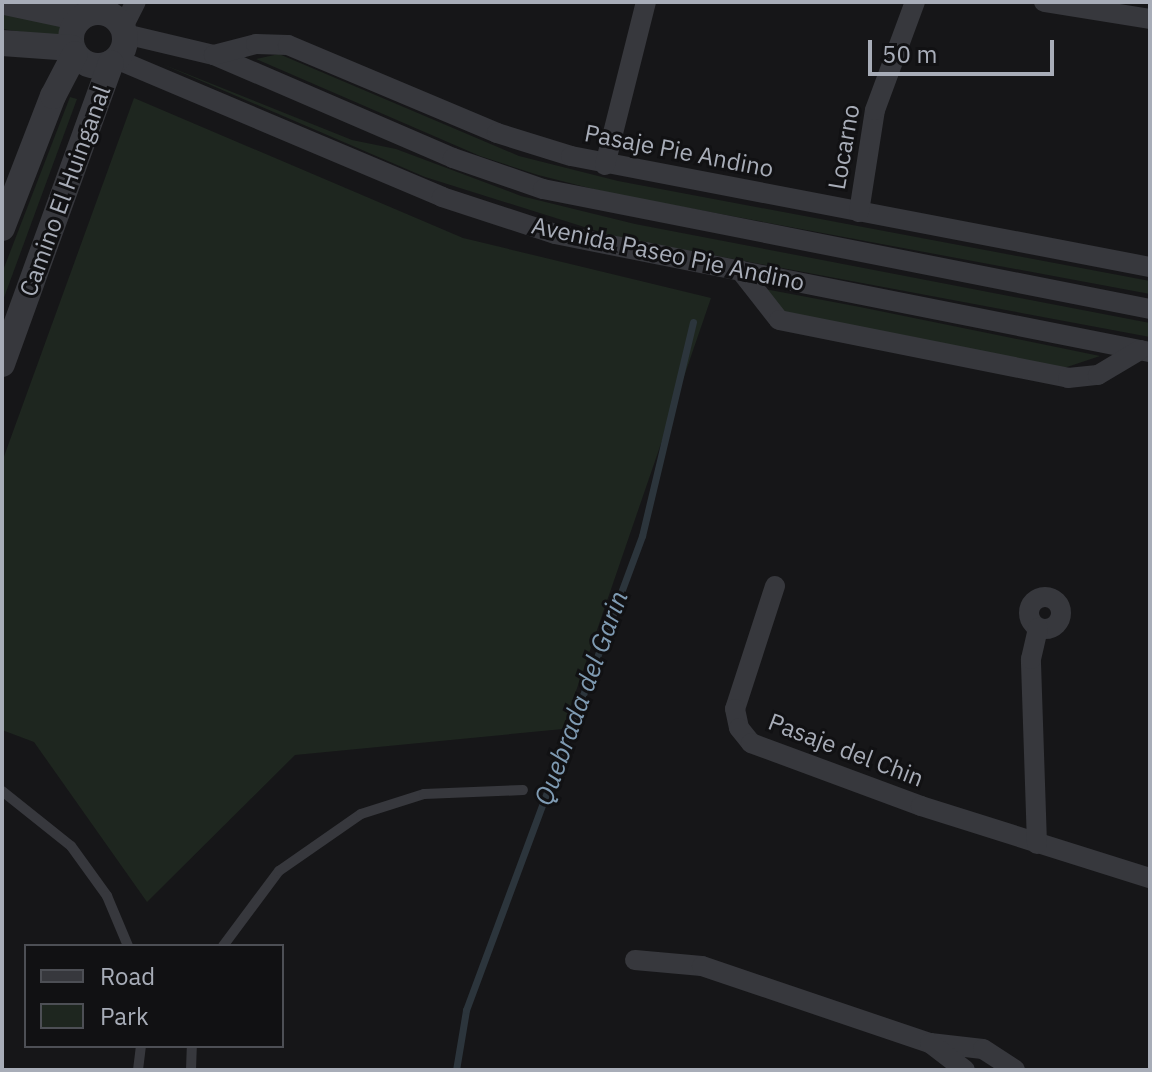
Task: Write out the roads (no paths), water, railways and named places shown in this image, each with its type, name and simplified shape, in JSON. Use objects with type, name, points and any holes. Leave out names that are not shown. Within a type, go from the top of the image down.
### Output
[{"type":"street","points":[[5,2],[108,13],[119,46],[87,64],[74,51],[70,35],[86,11]]},
{"type":"street","name":"Camino El Huinganal","points":[[2,364],[136,2]]},
{"type":"street","points":[[605,165],[646,2]]},
{"type":"street","name":"Locarno","points":[[859,212],[875,110],[915,2]]},
{"type":"street","points":[[1044,2],[1150,19]]},
{"type":"street","points":[[2,43],[74,51]]},
{"type":"street","name":"Pasaje Pie Andino","points":[[214,55],[256,44],[304,50],[497,133],[605,165],[1150,267]]},
{"type":"street","name":"Avenida Paseo Pie Andino","points":[[119,46],[214,55],[453,158],[543,189],[1150,309]]},
{"type":"street","name":"Avenida Paseo Pie Andino","points":[[119,46],[496,216],[615,248],[1145,351]]},
{"type":"street","name":"Camino El Huinganal","points":[[2,228],[61,75],[74,51]]},
{"type":"street","points":[[740,270],[779,320],[1052,375],[1078,379],[1098,375],[1145,351]]},
{"type":"street","name":"Pasaje del Chin","points":[[775,586],[737,699],[735,719],[744,736],[759,748],[1037,844],[1150,878]]},
{"type":"street","points":[[1037,844],[1031,659],[1038,628]]},
{"type":"street","points":[[635,960],[702,966],[930,1043],[983,1049],[1015,1070]]},
{"type":"street","points":[[930,1043],[965,1070]]},
{"type":"lane","points":[[224,944],[279,871],[361,814],[424,794],[523,790]]},
{"type":"lane","points":[[2,791],[71,846],[107,896],[127,944]]},
{"type":"lane","points":[[138,1070],[141,1048]]},
{"type":"lane","points":[[191,1070],[192,1048]]},
{"type":"waterway","name":"Quebrada del Garin","points":[[456,1070],[466,1010],[642,536],[693,322]]}]
